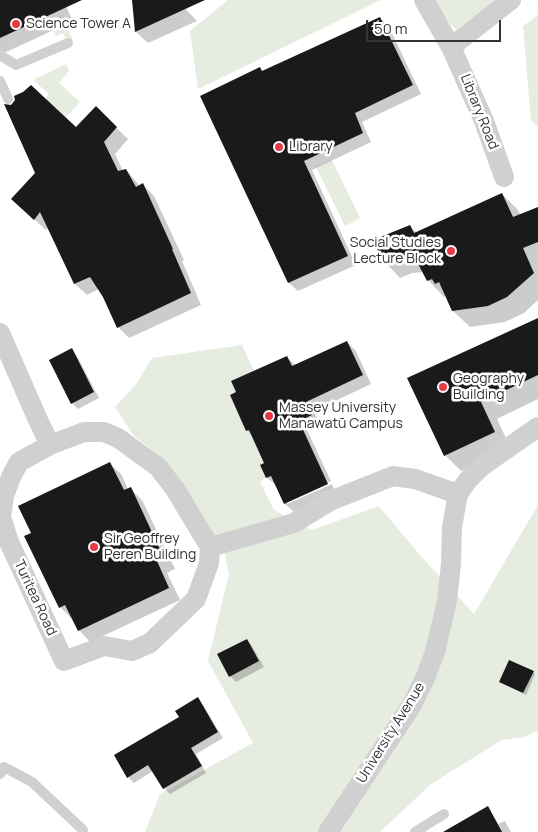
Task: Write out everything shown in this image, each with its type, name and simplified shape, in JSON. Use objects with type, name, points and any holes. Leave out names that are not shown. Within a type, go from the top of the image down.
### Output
[{"type":"street","name":"Library Road","points":[[424,0],[451,47],[484,121],[504,177]]},
{"type":"street","points":[[451,47],[511,0]]},
{"type":"street","points":[[0,333],[50,445]]},
{"type":"street","name":"University Avenue","points":[[328,832],[412,704],[435,652],[447,601],[451,573],[452,527],[458,494],[468,480],[482,466],[538,428]]},
{"type":"street","name":"Turitea Road","points":[[84,432],[104,432],[118,438],[158,467],[175,489],[210,547],[209,563],[196,599],[150,643],[132,650],[104,646],[64,661],[9,542],[1,517],[4,496],[19,462],[50,445],[84,432]]},
{"type":"street","points":[[210,547],[294,523],[330,500],[393,476],[415,479],[458,494]]},
{"type":"lane","points":[[0,55],[16,65],[68,43]]},
{"type":"lane","points":[[0,82],[8,99]]},
{"type":"lane","points":[[1,769],[32,782],[83,830]]},
{"type":"lane","points":[[415,832],[444,814]]},
{"type":"shaded area","points":[[228,0],[381,0],[198,89],[190,31]]},
{"type":"shaded area","points":[[428,0],[495,0],[456,30]]},
{"type":"shaded area","points":[[538,15],[538,127],[531,120],[523,26]]},
{"type":"shaded area","points":[[61,16],[73,40],[68,43],[63,33],[56,36],[50,21]]},
{"type":"shaded area","points":[[66,64],[69,71],[59,83],[80,102],[66,117],[45,99],[49,94],[33,80]]},
{"type":"shaded area","points":[[332,160],[360,218],[345,226],[316,167]]},
{"type":"shaded area","points":[[242,345],[254,371],[231,381],[236,392],[230,395],[246,431],[252,428],[264,463],[260,466],[266,478],[260,482],[274,510],[312,530],[379,506],[419,554],[474,614],[538,505],[538,731],[524,737],[502,740],[431,784],[380,832],[145,832],[160,794],[253,743],[208,661],[229,574],[221,536],[216,537],[211,533],[192,498],[175,474],[156,453],[133,435],[115,407],[137,383],[152,358]]},
{"type":"building","name":"Science Tower A","points":[[0,0],[82,0],[0,38]]},
{"type":"building","points":[[132,0],[205,0],[135,32]]},
{"type":"building","name":"Library","points":[[380,17],[413,85],[355,113],[363,133],[304,161],[348,256],[288,283],[200,96],[260,67],[262,71]]},
{"type":"building","points":[[31,85],[76,127],[96,106],[117,127],[104,142],[118,171],[126,169],[136,187],[143,183],[191,293],[117,328],[103,297],[90,277],[74,284],[40,212],[34,220],[11,199],[35,173],[4,104],[11,105],[15,100],[14,96],[23,92]]},
{"type":"building","name":"Social Studies Lecture Block","points":[[502,193],[513,217],[538,207],[538,242],[523,248],[534,273],[507,297],[488,306],[452,311],[439,282],[435,284],[432,279],[427,281],[414,256],[395,257],[383,262],[373,240],[410,225],[414,233]]},
{"type":"building","name":"Geography Building","points":[[538,318],[538,375],[481,402],[495,432],[444,456],[407,378]]},
{"type":"building","points":[[347,341],[363,375],[306,402],[312,415],[299,421],[328,484],[284,504],[271,476],[266,478],[260,465],[264,463],[249,430],[246,431],[230,395],[236,392],[231,381],[287,356],[292,366]]},
{"type":"building","points":[[72,348],[94,392],[71,404],[49,360]]},
{"type":"building","name":"Sir Geoffrey Peren Building","points":[[110,462],[124,490],[131,487],[164,558],[157,561],[169,588],[78,631],[65,605],[59,608],[24,536],[31,533],[18,506]]},
{"type":"building","points":[[247,639],[259,661],[229,677],[217,654]]},
{"type":"building","points":[[509,660],[534,671],[523,693],[499,682]]},
{"type":"building","points":[[198,697],[218,732],[191,748],[202,766],[163,789],[148,765],[127,778],[114,755],[179,717],[175,711]]},
{"type":"building","points":[[488,806],[502,832],[443,832]]},
{"type":"place","name":"Science Tower A","points":[[16,24]]},
{"type":"place","name":"Library","points":[[279,147]]},
{"type":"place","name":"Social Studies Lecture Block","points":[[451,251]]},
{"type":"place","name":"Geography Building","points":[[443,387]]},
{"type":"place","name":"Massey University Manawatū Campus","points":[[269,416]]},
{"type":"place","name":"Sir Geoffrey Peren Building","points":[[94,547]]}]
